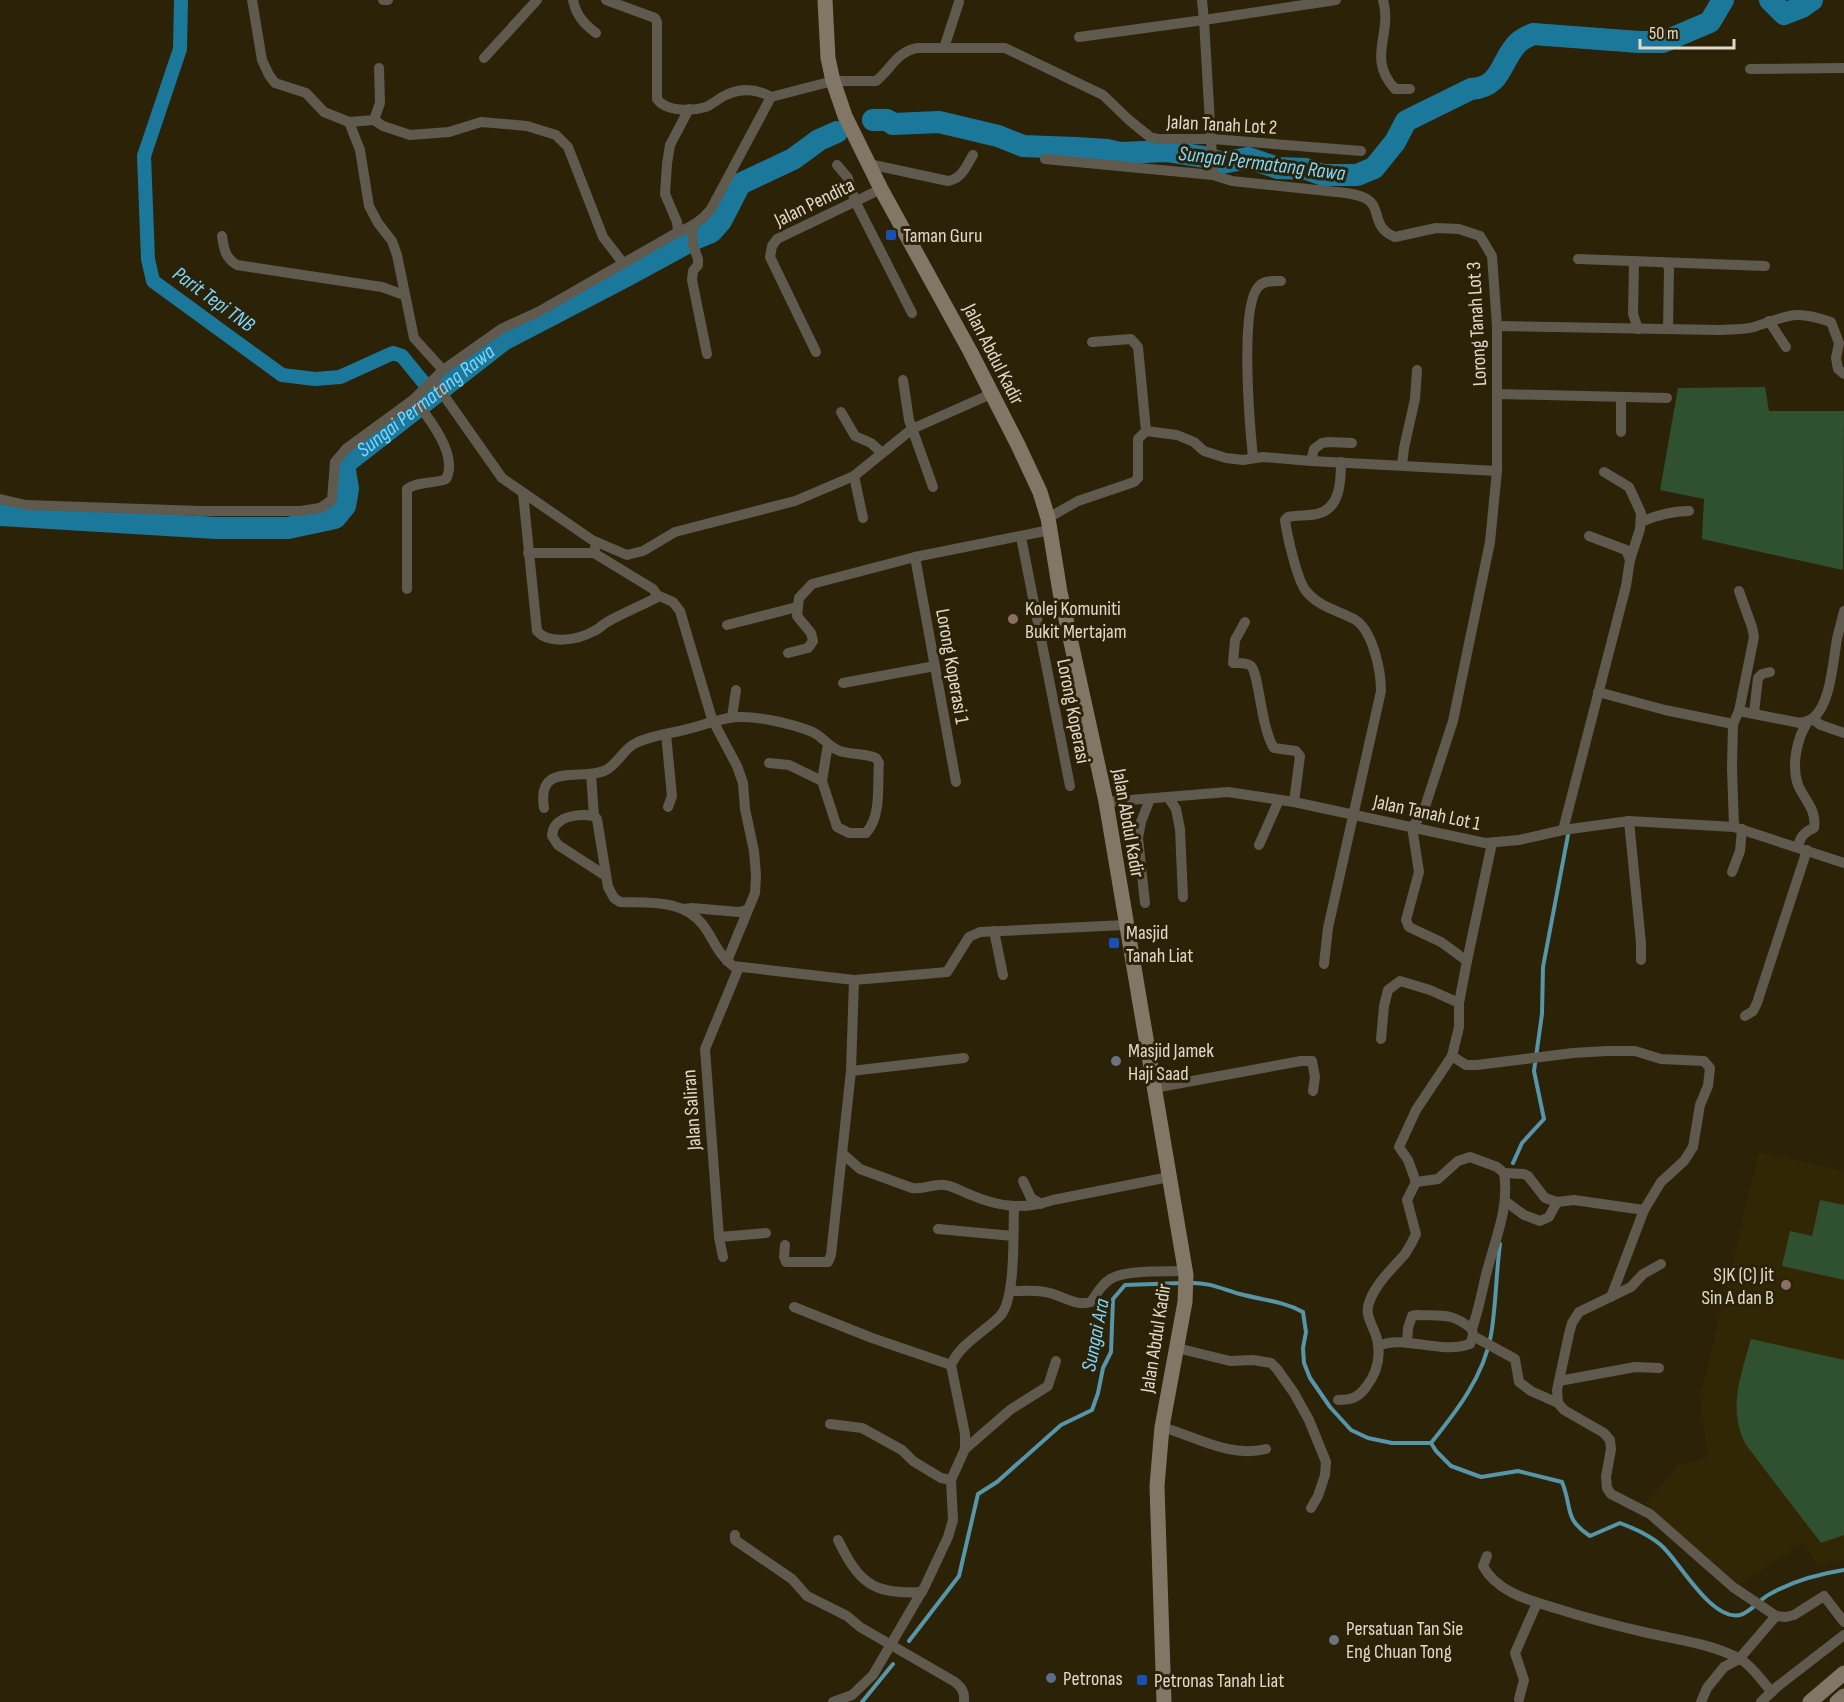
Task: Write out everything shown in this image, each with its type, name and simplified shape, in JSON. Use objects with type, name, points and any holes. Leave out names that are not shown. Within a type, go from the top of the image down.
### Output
[{"type":"main road","name":"Jalan Abdul Kadir","points":[[825,0],[826,41],[833,81],[845,116],[1040,492],[1049,524],[1062,602],[1106,802],[1125,925],[1186,1273],[1186,1292],[1162,1427],[1157,1486],[1164,1702]]},
{"type":"main road","points":[[1810,1702],[1844,1673]]},
{"type":"main road","points":[[1837,1702],[1844,1696]]},
{"type":"street","points":[[252,0],[262,60],[269,75],[275,83],[306,93],[324,112],[349,123],[374,120],[383,126],[410,135],[449,132],[481,122],[527,126],[556,135],[568,147],[603,237],[623,263]]},
{"type":"street","points":[[383,0],[388,0]]},
{"type":"street","points":[[484,58],[537,0]]},
{"type":"street","points":[[573,0],[575,12],[596,33]]},
{"type":"street","points":[[0,499],[26,505],[201,511],[300,511],[320,508],[332,500],[335,462],[347,448],[414,398],[443,370],[501,329],[538,312],[678,232],[692,230],[711,209],[771,97],[758,91],[740,91],[728,94],[706,107],[689,109],[663,105],[657,99],[657,22],[655,18],[606,0]]},
{"type":"street","points":[[1202,0],[1212,170]]},
{"type":"street","points":[[1079,37],[1336,0]]},
{"type":"street","points":[[1383,0],[1386,10],[1386,28],[1380,57],[1383,70],[1395,89],[1410,88]]},
{"type":"street","points":[[945,48],[959,2]]},
{"type":"street","name":"Jalan Tanah Lot 2","points":[[771,97],[833,81],[876,81],[908,50],[1005,48],[1103,95],[1150,136],[1158,140],[1361,151]]},
{"type":"street","points":[[374,120],[380,103],[379,68]]},
{"type":"street","points":[[1750,69],[1844,68]]},
{"type":"street","points":[[678,232],[677,222],[665,194],[667,164],[670,145],[689,109]]},
{"type":"street","points":[[349,123],[360,150],[369,206],[378,223],[392,241],[414,338],[443,370]]},
{"type":"street","points":[[869,164],[948,181],[955,180],[961,175],[973,155]]},
{"type":"street","name":"Lorong Tanah Lot 3","points":[[1045,159],[1212,170],[1232,180],[1346,193],[1364,197],[1371,203],[1382,230],[1395,237],[1436,228],[1459,229],[1480,236],[1492,256],[1497,326],[1498,394],[1497,471],[1490,543],[1453,721],[1423,813],[1412,826]]},
{"type":"street","points":[[837,165],[848,178],[855,201],[912,313]]},
{"type":"street","name":"Jalan Pendita","points":[[816,352],[770,257],[771,250],[777,239],[882,189]]},
{"type":"street","points":[[692,230],[693,245],[698,259],[692,280],[707,354]]},
{"type":"street","points":[[222,236],[229,261],[237,265],[382,287],[405,295]]},
{"type":"street","points":[[1578,259],[1765,266]]},
{"type":"street","points":[[1634,262],[1633,314],[1638,329]]},
{"type":"street","points":[[1667,264],[1669,269],[1668,329]]},
{"type":"street","points":[[1253,458],[1247,378],[1251,304],[1258,286],[1269,281],[1281,282]]},
{"type":"street","points":[[1497,326],[1720,330],[1752,327],[1791,315],[1810,315],[1831,322],[1839,344],[1836,358],[1838,369],[1844,374]]},
{"type":"street","points":[[1769,321],[1785,347]]},
{"type":"street","points":[[1092,342],[1131,339],[1136,343],[1146,431]]},
{"type":"street","points":[[1402,465],[1415,399],[1417,370]]},
{"type":"street","points":[[433,380],[502,478],[653,589],[657,595],[673,602],[680,611],[713,722],[737,766],[743,783],[745,808],[754,851],[755,893],[727,962]]},
{"type":"street","points":[[903,380],[909,420],[933,487]]},
{"type":"street","points":[[528,553],[595,547],[627,555],[643,551],[675,532],[795,501],[854,476],[912,429],[991,394]]},
{"type":"street","points":[[1498,394],[1667,398]]},
{"type":"street","points":[[1620,397],[1621,432]]},
{"type":"street","points":[[407,589],[407,489],[412,486],[436,484],[446,479],[450,468],[443,441],[414,398]]},
{"type":"street","points":[[841,412],[855,436],[871,442],[882,452]]},
{"type":"street","points":[[1146,431],[1177,435],[1194,442],[1204,451],[1226,458],[1244,460],[1263,457],[1497,471]]},
{"type":"street","points":[[788,653],[808,648],[813,641],[811,633],[797,616],[799,598],[812,584],[915,557],[1021,537],[1049,524],[1078,501],[1134,482],[1138,478],[1138,439],[1146,431]]},
{"type":"street","points":[[1311,461],[1314,449],[1322,442],[1352,443]]},
{"type":"street","points":[[1324,964],[1328,928],[1381,691],[1381,678],[1372,644],[1356,620],[1323,606],[1306,591],[1299,579],[1285,520],[1288,516],[1314,515],[1325,512],[1335,501],[1340,485],[1341,462]]},
{"type":"street","points":[[1563,830],[1641,522],[1641,513],[1629,487],[1604,472]]},
{"type":"street","points":[[854,476],[863,518]]},
{"type":"street","points":[[523,493],[537,631],[543,638],[558,640],[595,631],[607,622],[656,598],[657,595]]},
{"type":"street","points":[[1641,522],[1658,514],[1689,511]]},
{"type":"street","points":[[1589,536],[1626,550],[1630,560]]},
{"type":"street","name":"Lorong Koperasi","points":[[1021,537],[1070,786]]},
{"type":"street","name":"Lorong Koperasi 1","points":[[915,557],[956,782]]},
{"type":"street","points":[[1732,872],[1740,851],[1732,768],[1733,724],[1739,711],[1754,637],[1739,591]]},
{"type":"street","points":[[727,625],[797,607]]},
{"type":"street","points":[[1745,1016],[1753,1011],[1757,1003],[1802,849],[1800,838],[1806,831],[1814,828],[1814,812],[1797,783],[1797,750],[1800,735],[1824,701],[1839,669],[1837,640],[1844,611]]},
{"type":"street","points":[[1245,622],[1235,640],[1233,663],[1247,664],[1254,671],[1268,740],[1274,748],[1296,751],[1300,756],[1294,802]]},
{"type":"street","points":[[843,683],[935,666]]},
{"type":"street","points":[[1754,713],[1758,678],[1770,672]]},
{"type":"street","points":[[732,717],[736,690]]},
{"type":"street","points":[[1598,692],[1665,711],[1733,724]]},
{"type":"street","points":[[1739,711],[1800,723],[1810,720],[1844,733]]},
{"type":"street","points":[[544,808],[542,800],[545,787],[552,778],[563,774],[591,774],[605,770],[633,744],[666,734],[732,717],[751,718],[810,731],[840,751],[876,758],[879,763],[876,813],[874,825],[866,833],[849,833],[837,827],[822,781],[828,744]]},
{"type":"street","points":[[666,734],[672,796],[668,807]]},
{"type":"street","points":[[769,763],[789,765],[822,781]]},
{"type":"street","points":[[591,774],[594,816],[597,819],[608,887],[614,898],[620,902],[663,904],[684,909],[738,912],[747,910]]},
{"type":"street","name":"Jalan Tanah Lot 1","points":[[1106,802],[1228,792],[1294,802],[1485,843],[1519,840],[1563,830],[1629,821],[1738,828],[1844,863]]},
{"type":"street","points":[[1168,797],[1176,808],[1180,829],[1183,897]]},
{"type":"street","points":[[1145,903],[1138,838],[1141,822],[1150,799]]},
{"type":"street","points":[[1259,844],[1279,800]]},
{"type":"street","points":[[594,816],[585,815],[559,820],[552,828],[552,836],[558,844],[606,876]]},
{"type":"street","points":[[1629,821],[1641,960]]},
{"type":"street","points":[[1412,826],[1419,872],[1406,920],[1407,924],[1441,942],[1467,961]]},
{"type":"street","points":[[1338,1400],[1349,1400],[1360,1395],[1374,1377],[1379,1357],[1378,1346],[1367,1305],[1376,1288],[1407,1252],[1416,1234],[1407,1200],[1416,1182],[1408,1160],[1399,1147],[1416,1110],[1452,1056],[1459,1027],[1459,1003],[1492,843]]},
{"type":"street","points":[[684,909],[702,924],[720,956],[733,966],[854,980],[947,972],[969,936],[980,932],[1125,925]]},
{"type":"street","points":[[994,931],[1003,975]]},
{"type":"street","name":"Jalan Saliran","points":[[723,1257],[719,1237],[705,1049],[739,967]]},
{"type":"street","points":[[785,1245],[786,1262],[828,1262],[831,1255],[851,1071],[854,980]]},
{"type":"street","points":[[1381,1038],[1388,990],[1401,981],[1442,994],[1459,1003]]},
{"type":"street","points":[[1452,1056],[1462,1063],[1477,1065],[1573,1053],[1635,1051],[1661,1059],[1704,1061],[1710,1068],[1708,1086],[1700,1104],[1692,1148],[1684,1161],[1661,1182],[1644,1210],[1611,1297]]},
{"type":"street","points":[[851,1071],[964,1058]]},
{"type":"street","points":[[1154,1088],[1301,1061],[1312,1061],[1316,1077],[1313,1091]]},
{"type":"street","points":[[843,1154],[860,1169],[912,1188],[921,1190],[944,1185],[989,1203],[1014,1207],[1041,1204],[1169,1177]]},
{"type":"street","points":[[1416,1182],[1438,1179],[1458,1161],[1470,1157],[1497,1167],[1504,1173],[1528,1176],[1545,1198],[1557,1202],[1574,1200],[1644,1210]]},
{"type":"street","points":[[1378,1346],[1389,1341],[1437,1347],[1470,1344],[1475,1335],[1485,1278],[1494,1251],[1505,1202],[1504,1173]]},
{"type":"street","points":[[1023,1181],[1031,1198],[1041,1204]]},
{"type":"street","points":[[1505,1202],[1524,1215],[1540,1221],[1549,1217],[1557,1202]]},
{"type":"street","points":[[833,1702],[852,1695],[873,1675],[922,1592],[948,1537],[953,1520],[951,1480],[965,1449],[965,1434],[951,1365],[954,1357],[970,1340],[1006,1309],[1011,1291],[1014,1207]]},
{"type":"street","points":[[938,1229],[1013,1236]]},
{"type":"street","points":[[719,1237],[766,1233]]},
{"type":"street","points":[[1558,1403],[1559,1381],[1572,1323],[1579,1312],[1631,1287],[1643,1274],[1661,1264]]},
{"type":"street","points":[[1011,1291],[1047,1292],[1077,1303],[1087,1304],[1091,1302],[1106,1281],[1113,1277],[1124,1274],[1186,1273]]},
{"type":"street","points":[[794,1307],[872,1338],[951,1365]]},
{"type":"street","points":[[1407,1343],[1409,1322],[1412,1317],[1417,1315],[1456,1317],[1475,1335],[1515,1359],[1519,1383],[1531,1392],[1558,1403],[1564,1410],[1604,1433],[1610,1440],[1611,1449],[1606,1477],[1607,1488],[1611,1494],[1650,1514],[1733,1587],[1776,1616],[1794,1615],[1824,1596],[1844,1622]]},
{"type":"street","points":[[1177,1348],[1230,1361],[1253,1360],[1270,1363],[1277,1369],[1309,1420],[1326,1462],[1325,1475],[1311,1508]]},
{"type":"street","points":[[965,1449],[1010,1410],[1048,1386],[1056,1361]]},
{"type":"street","points":[[1559,1381],[1635,1367],[1659,1368]]},
{"type":"street","points":[[831,1424],[862,1428],[902,1450],[913,1461],[941,1478],[951,1480]]},
{"type":"street","points":[[1162,1427],[1184,1433],[1207,1444],[1245,1453],[1266,1449]]},
{"type":"street","points":[[735,1535],[735,1540],[792,1579],[807,1596],[848,1616],[861,1627],[955,1682],[962,1688],[965,1695],[964,1702]]},
{"type":"street","points":[[838,1540],[855,1572],[864,1581],[890,1593],[922,1592]]},
{"type":"street","points":[[1487,1556],[1483,1566],[1487,1574],[1498,1584],[1522,1598],[1603,1623],[1705,1646],[1739,1659],[1753,1669],[1772,1692]]},
{"type":"street","points":[[1519,1699],[1524,1680],[1515,1653],[1537,1603]]},
{"type":"street","points":[[1701,1702],[1707,1688],[1724,1667],[1739,1659],[1776,1616]]},
{"type":"street","points":[[1761,1702],[1844,1635]]},
{"type":"shaded area","name":"SJK (C) Jit Sin A dan B","points":[[1759,1152],[1844,1171],[1844,1559],[1818,1566],[1803,1543],[1740,1585],[1645,1504],[1678,1465],[1708,1458],[1700,1398]]},
{"type":"green space","points":[[1765,387],[1769,411],[1844,411],[1843,570],[1702,539],[1704,499],[1660,490],[1678,388]]},
{"type":"green space","points":[[1820,1200],[1844,1205],[1844,1280],[1782,1266],[1790,1231],[1812,1236]]},
{"type":"green space","points":[[1751,1339],[1844,1360],[1844,1535],[1821,1543],[1746,1445],[1737,1418],[1737,1405],[1740,1379]]},
{"type":"waterway","name":"Parit Tepi TNB","points":[[181,0],[180,49],[144,156],[148,259],[153,281],[282,375],[315,379],[340,377],[393,353],[402,356],[433,394]]},
{"type":"waterway","name":"Sungai Permatang Rawa","points":[[873,120],[887,120],[893,124],[939,122],[998,136],[1023,146],[1107,150],[1120,153],[1166,151],[1204,157],[1222,163],[1248,158],[1278,168],[1306,169],[1323,175],[1357,175],[1374,168],[1395,142],[1406,121],[1471,89],[1490,83],[1514,48],[1528,36],[1533,34],[1663,42],[1710,22],[1723,0]]},
{"type":"waterway","name":"Sungai Permatang Rawa","points":[[1770,0],[1784,14],[1812,0]]},
{"type":"waterway","name":"Sungai Permatang Rawa","points":[[0,515],[216,528],[288,528],[335,518],[345,506],[348,489],[344,464],[503,340],[711,232],[721,221],[740,184],[793,159],[819,140],[837,132]]},
{"type":"waterway","points":[[1513,1163],[1522,1143],[1544,1119],[1534,1071],[1542,1014],[1543,967],[1568,835]]},
{"type":"waterway","points":[[1500,1244],[1493,1324],[1482,1365],[1468,1393],[1431,1443],[1451,1466],[1481,1477],[1518,1471],[1562,1482],[1572,1518],[1581,1530],[1590,1536],[1620,1523],[1649,1536],[1664,1548],[1708,1601],[1729,1615],[1744,1613],[1779,1589],[1815,1576],[1844,1570]]},
{"type":"waterway","name":"Sungai Ara","points":[[909,1641],[959,1576],[978,1494],[997,1482],[1061,1425],[1092,1410],[1103,1368],[1111,1352],[1113,1299],[1125,1285],[1182,1283]]},
{"type":"waterway","name":"Sungai Ara","points":[[1190,1283],[1215,1286],[1280,1303],[1303,1312],[1306,1332],[1303,1348],[1304,1363],[1310,1378],[1330,1407],[1351,1430],[1368,1438],[1392,1443],[1431,1443]]},
{"type":"waterway","name":"Sungai Ara","points":[[862,1702],[893,1664]]},
{"type":"place","name":"Taman Guru","points":[[891,235]]},
{"type":"place","name":"Kolej Komuniti Bukit Mertajam","points":[[1013,619]]},
{"type":"place","name":"Masjid Tanah Liat","points":[[1114,943]]},
{"type":"place","name":"Masjid Jamek Haji Saad","points":[[1116,1061]]},
{"type":"place","name":"SJK (C) Jit Sin A dan B","points":[[1786,1285]]},
{"type":"place","name":"Persatuan Tan Sie Eng Chuan Tong","points":[[1334,1640]]},
{"type":"place","name":"Petronas","points":[[1051,1678]]},
{"type":"place","name":"Petronas Tanah Liat","points":[[1142,1680]]}]
